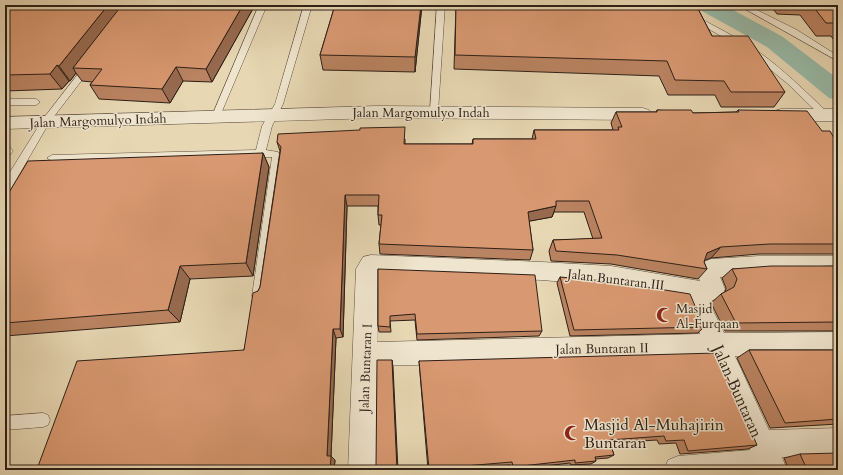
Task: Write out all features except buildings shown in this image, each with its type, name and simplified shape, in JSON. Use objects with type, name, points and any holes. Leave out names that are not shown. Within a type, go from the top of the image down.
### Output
[{"type":"street","name":"Jalan Margomulyo Indah","points":[[5,123],[274,114],[434,112],[657,114]]},
{"type":"street","points":[[769,114],[831,115],[838,128]]},
{"type":"street","name":"Jalan Buntaran III","points":[[368,267],[374,263],[542,270],[611,276],[708,292],[713,291],[714,289],[707,271],[711,268],[759,265],[838,265]]},
{"type":"street","name":"Jalan Buntaran I","points":[[362,470],[368,267]]},
{"type":"street","name":"Jalan Buntaran","points":[[692,289],[768,459]]},
{"type":"street","name":"Jalan Buntaran II","points":[[365,354],[718,345],[838,344]]},
{"type":"street","points":[[678,470],[768,459],[838,442]]},
{"type":"lane","points":[[216,116],[263,5]]},
{"type":"lane","points":[[260,153],[267,126],[274,114],[308,5]]},
{"type":"lane","points":[[434,112],[441,5]]},
{"type":"lane","points":[[670,5],[753,52],[782,73],[831,115]]},
{"type":"lane","points":[[742,5],[794,32],[838,59]]},
{"type":"lane","points":[[5,189],[46,121],[93,60]]},
{"type":"lane","points":[[5,102],[36,102]]},
{"type":"lane","points":[[5,147],[8,151],[5,155]]},
{"type":"lane","points":[[52,158],[260,153],[275,154],[278,158],[258,296]]},
{"type":"lane","points":[[5,423],[43,420]]},
{"type":"waterway","points":[[708,5],[775,42],[838,92]]},
{"type":"place","name":"Masjid Al-Furqaan","points":[[664,315]]},
{"type":"place","name":"Masjid Al-Muhajirin Buntaran","points":[[572,433]]}]
